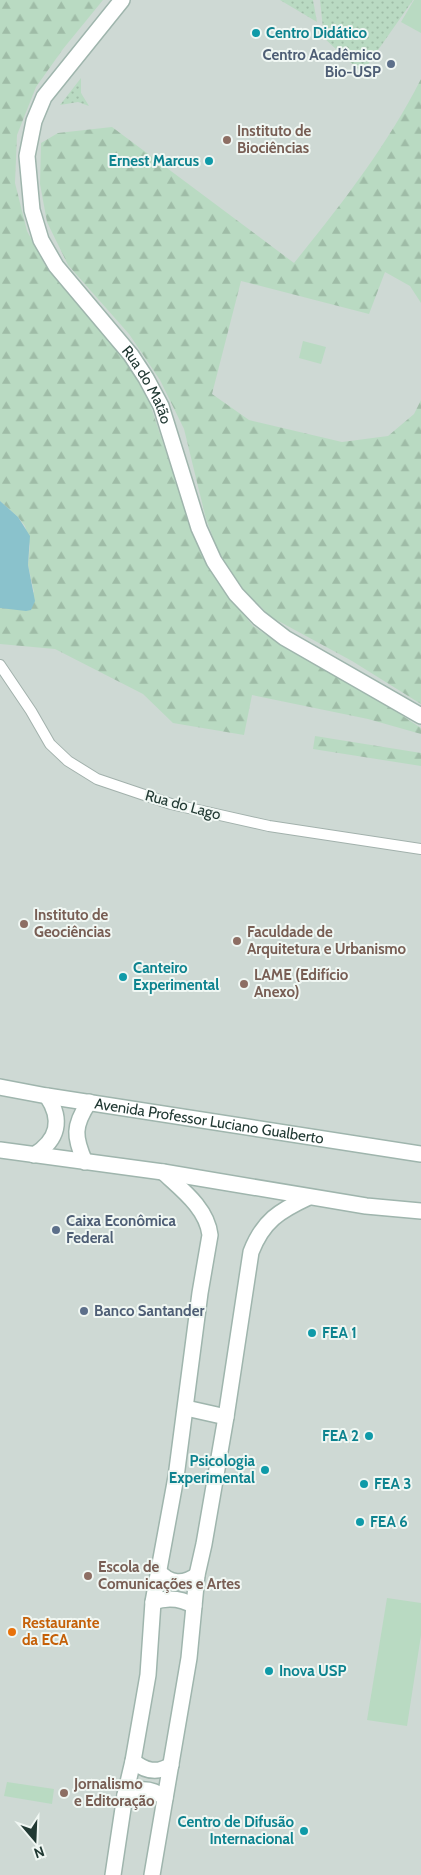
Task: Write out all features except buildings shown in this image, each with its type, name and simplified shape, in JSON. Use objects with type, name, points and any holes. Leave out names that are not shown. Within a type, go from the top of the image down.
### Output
[{"type":"street","name":"Rua do Matão","points":[[122,0],[44,97],[34,121],[27,156],[32,210],[41,240],[56,266],[131,355],[146,378],[161,406],[185,478],[199,528],[214,561],[236,594],[259,618],[285,638],[421,716]]},
{"type":"street","name":"Rua do Lago","points":[[0,665],[31,711],[50,744],[68,761],[97,779],[171,804],[270,826],[421,849]]},
{"type":"street","name":"Avenida Professor Luciano Gualberto","points":[[0,1087],[47,1096],[421,1154]]},
{"type":"street","points":[[34,1155],[52,1139],[56,1128],[53,1106],[47,1096]]},
{"type":"street","points":[[85,1162],[76,1136],[77,1123],[89,1102]]},
{"type":"street","points":[[0,1150],[162,1172],[309,1197],[421,1211]]},
{"type":"street","points":[[113,1875],[125,1795],[148,1675],[153,1602],[176,1477],[200,1293],[210,1235],[203,1215],[180,1188],[162,1172]]},
{"type":"street","points":[[152,1875],[189,1658],[197,1575],[226,1417],[251,1252],[257,1237],[266,1224],[278,1213],[309,1197]]},
{"type":"street","points":[[186,1408],[226,1417]]},
{"type":"street","points":[[158,1571],[172,1581],[181,1582],[197,1575]]},
{"type":"street","points":[[153,1602],[170,1598],[187,1601],[194,1606]]},
{"type":"street","points":[[133,1761],[144,1769],[151,1771],[165,1769],[171,1765]]},
{"type":"street","points":[[125,1795],[141,1789],[158,1793],[165,1798]]},
{"type":"shaded area","points":[[0,0],[421,0],[421,1875],[0,1875]]},
{"type":"green space","points":[[0,0],[103,0],[63,49],[36,87],[17,135],[15,183],[27,231],[45,265],[124,357],[149,401],[192,530],[230,598],[253,626],[283,646],[339,674],[421,728],[421,734],[368,719],[252,695],[244,735],[173,723],[143,694],[55,649],[0,644],[0,608],[15,609],[34,592],[28,565],[30,546],[25,526],[0,501]]},
{"type":"green space","points":[[280,0],[313,0],[317,22]]},
{"type":"green space","points":[[320,0],[413,0],[362,73],[324,38]]},
{"type":"green space","points":[[414,0],[421,0],[421,33],[401,22]]},
{"type":"green space","points":[[81,78],[81,93],[89,106],[78,102],[60,105]]},
{"type":"green space","points":[[421,79],[421,303],[410,286],[385,272],[369,314],[241,281],[212,394],[249,420],[342,442],[388,436],[414,414],[421,400],[421,704],[352,661],[271,617],[243,589],[219,553],[206,519],[184,429],[160,380],[129,334],[68,265],[47,222],[40,184],[41,143],[58,133],[112,127],[294,263],[346,197],[378,151],[408,104]]},
{"type":"green space","points":[[303,341],[326,347],[321,364],[299,358]]},
{"type":"green space","points":[[315,736],[421,753],[421,766],[313,749]]},
{"type":"green space","points":[[387,1598],[421,1603],[421,1635],[407,1726],[367,1720]]},
{"type":"green space","points":[[7,1782],[54,1789],[52,1804],[4,1796]]},
{"type":"water","points":[[0,501],[18,517],[30,536],[28,565],[35,601],[31,610],[0,608]]},
{"type":"place","name":"Centro Didático","points":[[256,33]]},
{"type":"place","name":"Centro Acadêmico Bio-USP","points":[[391,64]]},
{"type":"place","name":"Instituto de Biociências","points":[[227,140]]},
{"type":"place","name":"Ernest Marcus","points":[[209,161]]},
{"type":"place","name":"Instituto de Geociências","points":[[24,924]]},
{"type":"place","name":"Faculdade de Arquitetura e Urbanismo","points":[[237,941]]},
{"type":"place","name":"Canteiro Experimental","points":[[123,977]]},
{"type":"place","name":"LAME (Edifício Anexo)","points":[[244,984]]},
{"type":"place","name":"Caixa Econômica Federal","points":[[56,1230]]},
{"type":"place","name":"Banco Santander","points":[[84,1311]]},
{"type":"place","name":"FEA 1","points":[[312,1333]]},
{"type":"place","name":"FEA 2","points":[[369,1436]]},
{"type":"place","name":"Psicologia Experimental","points":[[265,1470]]},
{"type":"place","name":"FEA 3","points":[[364,1484]]},
{"type":"place","name":"FEA 6","points":[[360,1522]]},
{"type":"place","name":"Escola de Comunicações e Artes","points":[[88,1576]]},
{"type":"place","name":"Restaurante da ECA","points":[[12,1632]]},
{"type":"place","name":"Inova USP","points":[[269,1671]]},
{"type":"place","name":"Jornalismo e Editoração","points":[[64,1793]]},
{"type":"place","name":"Centro de Difusão Internacional","points":[[304,1831]]}]
